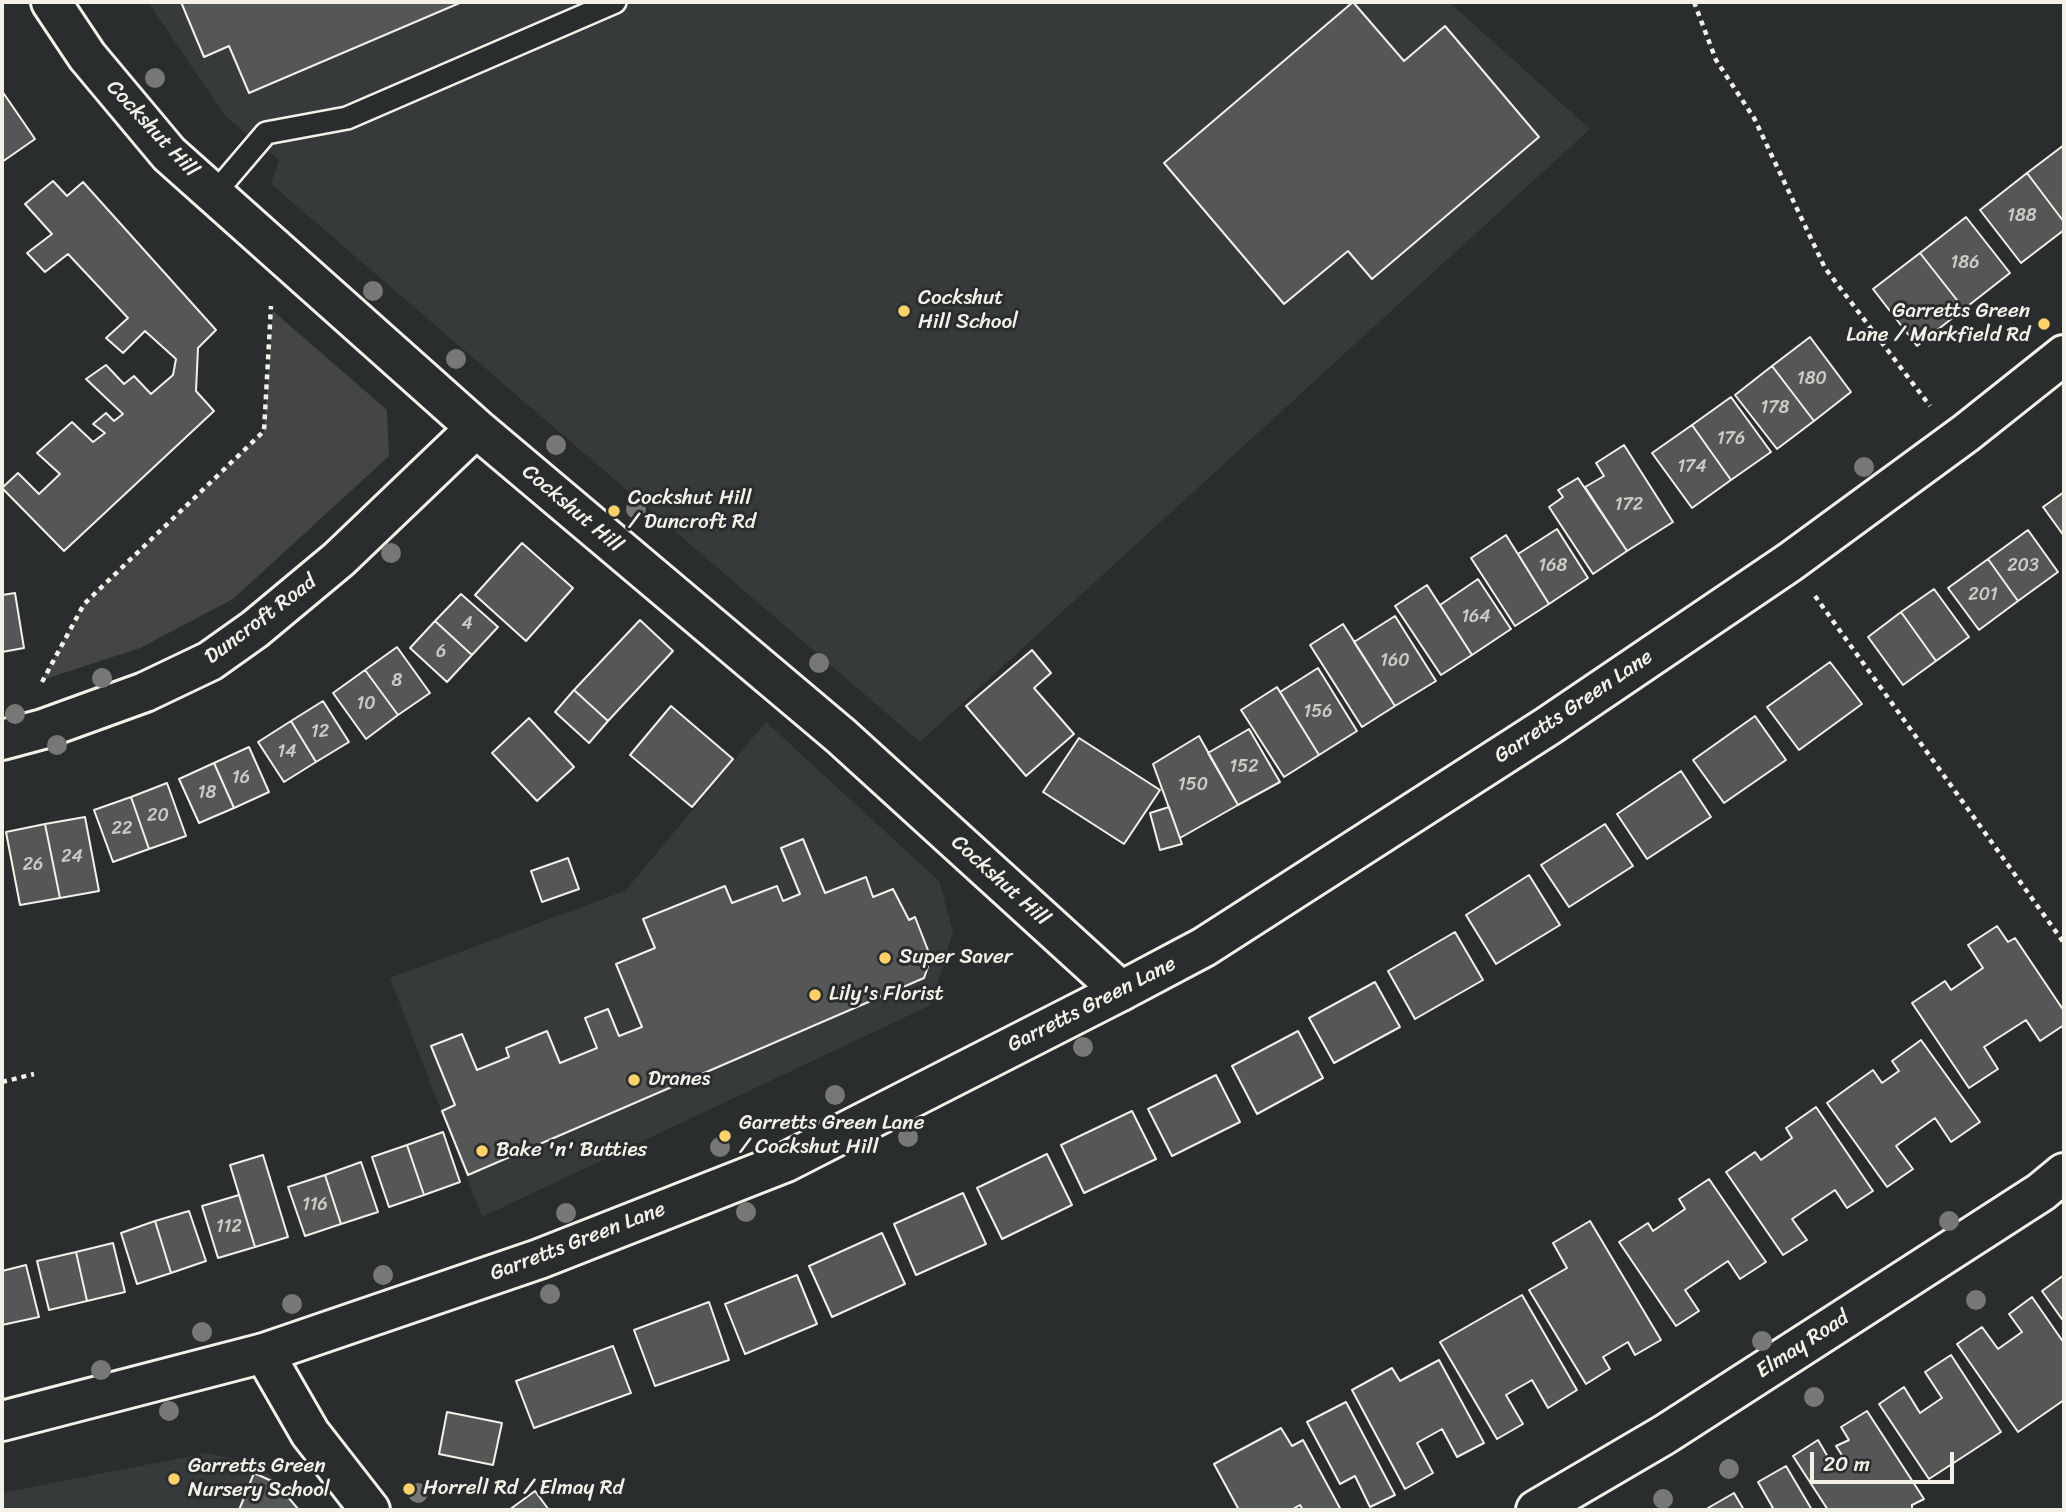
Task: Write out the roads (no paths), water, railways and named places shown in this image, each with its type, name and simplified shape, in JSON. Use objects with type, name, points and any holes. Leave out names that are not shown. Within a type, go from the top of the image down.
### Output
[{"type":"street","name":"Cockshut Hill","points":[[51,2],[87,56],[169,154],[475,428],[841,736],[1121,991]]},
{"type":"street","name":"Garretts Green Lane","points":[[2,1421],[264,1353],[539,1259],[786,1162],[1121,991],[1204,947],[1548,726],[1790,562],[1966,433],[2064,355]]},
{"type":"street","name":"Duncroft Road","points":[[2,740],[43,729],[145,692],[210,661],[256,629],[339,559],[475,428]]},
{"type":"street","name":"Elmay Road","points":[[1536,1510],[1698,1413],[2041,1192],[2064,1173]]},
{"type":"street","points":[[264,1353],[310,1433],[370,1510]]},
{"type":"lane","points":[[214,194],[266,133],[347,118],[615,2]]},
{"type":"place","name":"Cockshut Hill School","points":[[904,311]]},
{"type":"place","name":"Garretts Green Lane / Markfield Rd","points":[[2044,324]]},
{"type":"place","name":"Cockshut Hill / Duncroft Rd","points":[[614,511]]},
{"type":"place","name":"Super Saver","points":[[885,958]]},
{"type":"place","name":"Lily's Florist","points":[[815,995]]},
{"type":"place","name":"Dranes","points":[[634,1080]]},
{"type":"place","name":"Garretts Green Lane / Cockshut Hill","points":[[725,1136]]},
{"type":"place","name":"Bake 'n' Butties","points":[[482,1151]]},
{"type":"place","name":"Garretts Green Nursery School","points":[[174,1479]]},
{"type":"place","name":"Horrell Rd / Elmay Rd","points":[[409,1489]]}]
